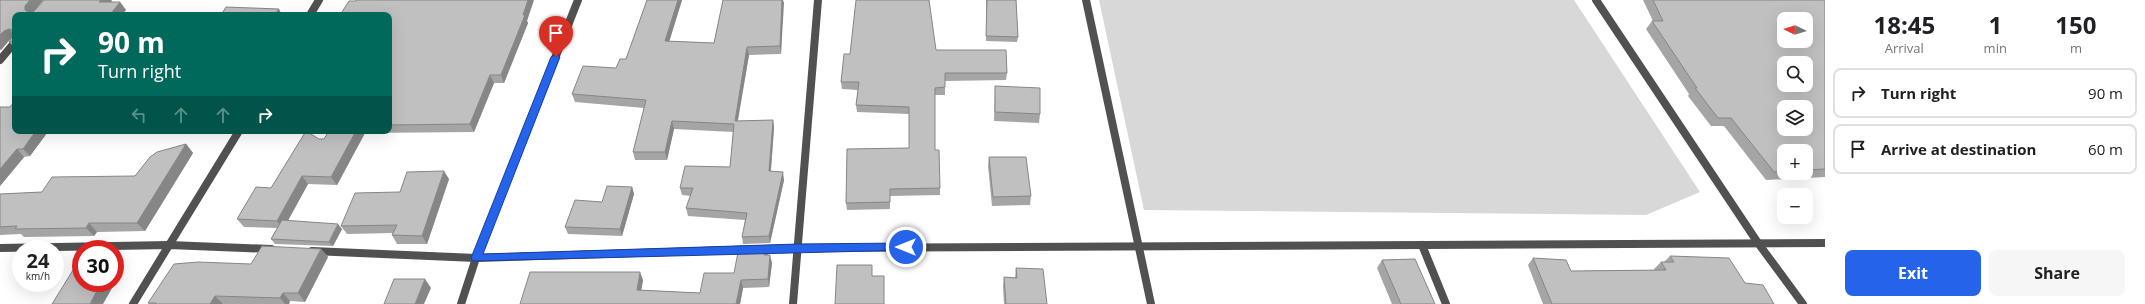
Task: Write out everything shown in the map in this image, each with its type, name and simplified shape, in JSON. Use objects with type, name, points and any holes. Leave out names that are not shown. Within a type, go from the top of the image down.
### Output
[{"type":"street","points":[[312,12],[319,0]]},
{"type":"street","points":[[461,304],[476,258],[578,0]]},
{"type":"street","points":[[793,304],[818,0]]},
{"type":"street","points":[[1086,0],[1151,304]]},
{"type":"street","points":[[1596,0],[1758,243],[1803,304]]},
{"type":"street","points":[[0,60],[12,46]]},
{"type":"street","points":[[133,304],[237,134]]},
{"type":"street","points":[[303,250],[476,258],[798,248],[1825,243]]},
{"type":"street","points":[[0,248],[169,245],[279,249]]},
{"type":"street","points":[[1422,245],[1446,304]]},
{"type":"shaded area","points":[[1099,0],[1574,0],[1700,192],[1646,215],[1144,210]]},
{"type":"building","points":[[0,0],[30,0],[25,6],[25,10],[28,12],[12,12],[12,30],[9,29],[4,31],[0,35]]},
{"type":"building","points":[[44,0],[101,0],[99,2],[120,2],[112,12],[32,12]]},
{"type":"building","points":[[528,0],[523,15],[525,15],[501,75],[490,75],[470,124],[392,125],[392,12],[342,12],[349,1]]},
{"type":"building","points":[[647,0],[678,0],[665,41],[714,43],[723,0],[782,0],[780,46],[747,47],[735,121],[773,120],[769,171],[783,172],[769,236],[742,237],[747,213],[686,208],[693,188],[680,188],[685,166],[730,167],[734,124],[672,121],[665,152],[633,152],[646,100],[572,94],[583,66],[616,68],[620,59],[626,59]]},
{"type":"building","points":[[856,0],[929,0],[936,50],[1006,50],[1007,73],[945,73],[945,87],[935,88],[935,150],[939,150],[940,188],[890,189],[890,202],[846,203],[847,149],[909,148],[909,107],[856,105],[859,82],[841,82],[844,54],[850,54]]},
{"type":"building","points":[[987,0],[1016,0],[1018,37],[986,36]]},
{"type":"building","points":[[1653,0],[1825,0],[1825,169],[1813,170],[1813,144],[1777,144],[1777,172],[1774,172],[1731,118],[1718,118],[1695,88],[1697,88],[1652,21],[1663,21]]},
{"type":"building","points":[[226,7],[279,9],[276,12],[223,12]]},
{"type":"building","points":[[995,86],[1040,88],[1040,114],[995,112]]},
{"type":"building","points":[[12,105],[12,134],[34,134],[23,149],[17,149],[0,169],[0,107],[10,107]]},
{"type":"building","points":[[304,134],[311,134],[319,139],[324,139],[327,134],[354,134],[331,177],[302,176],[277,221],[237,219],[256,187],[271,188]]},
{"type":"building","points":[[186,144],[137,223],[89,223],[86,228],[15,229],[17,226],[0,227],[0,194],[42,192],[52,177],[135,176],[150,157],[157,152]]},
{"type":"building","points":[[989,157],[1026,157],[1031,196],[993,197]]},
{"type":"building","points":[[444,171],[422,236],[392,235],[397,225],[341,226],[355,193],[400,192],[407,172]]},
{"type":"building","points":[[607,186],[632,187],[620,229],[565,227],[575,200],[602,202]]},
{"type":"building","points":[[282,220],[338,224],[329,242],[271,239]]},
{"type":"building","points":[[262,246],[321,249],[298,293],[283,293],[280,298],[215,296],[210,304],[148,303],[174,264],[198,262],[251,264]]},
{"type":"building","points":[[766,246],[764,255],[770,255],[768,279],[741,280],[736,304],[520,304],[530,272],[640,272],[637,290],[700,293],[704,273],[734,273],[739,247]]},
{"type":"building","points":[[1670,256],[1729,258],[1745,283],[1763,285],[1774,304],[1552,304],[1533,258],[1566,260],[1571,271],[1666,270],[1661,262],[1674,262]]},
{"type":"building","points":[[1415,259],[1435,304],[1401,304],[1382,260]]},
{"type":"building","points":[[837,265],[872,265],[872,276],[884,276],[884,304],[835,304]]},
{"type":"building","points":[[1016,268],[1043,269],[1047,304],[1006,304],[1004,277],[1017,278]]},
{"type":"building","points":[[72,272],[72,292],[96,292],[90,304],[52,304],[59,292],[64,292],[64,285]]},
{"type":"building","points":[[394,279],[425,279],[415,304],[384,304]]},
{"type":"route","points":[[556,57],[476,258],[798,248],[906,247]]}]
